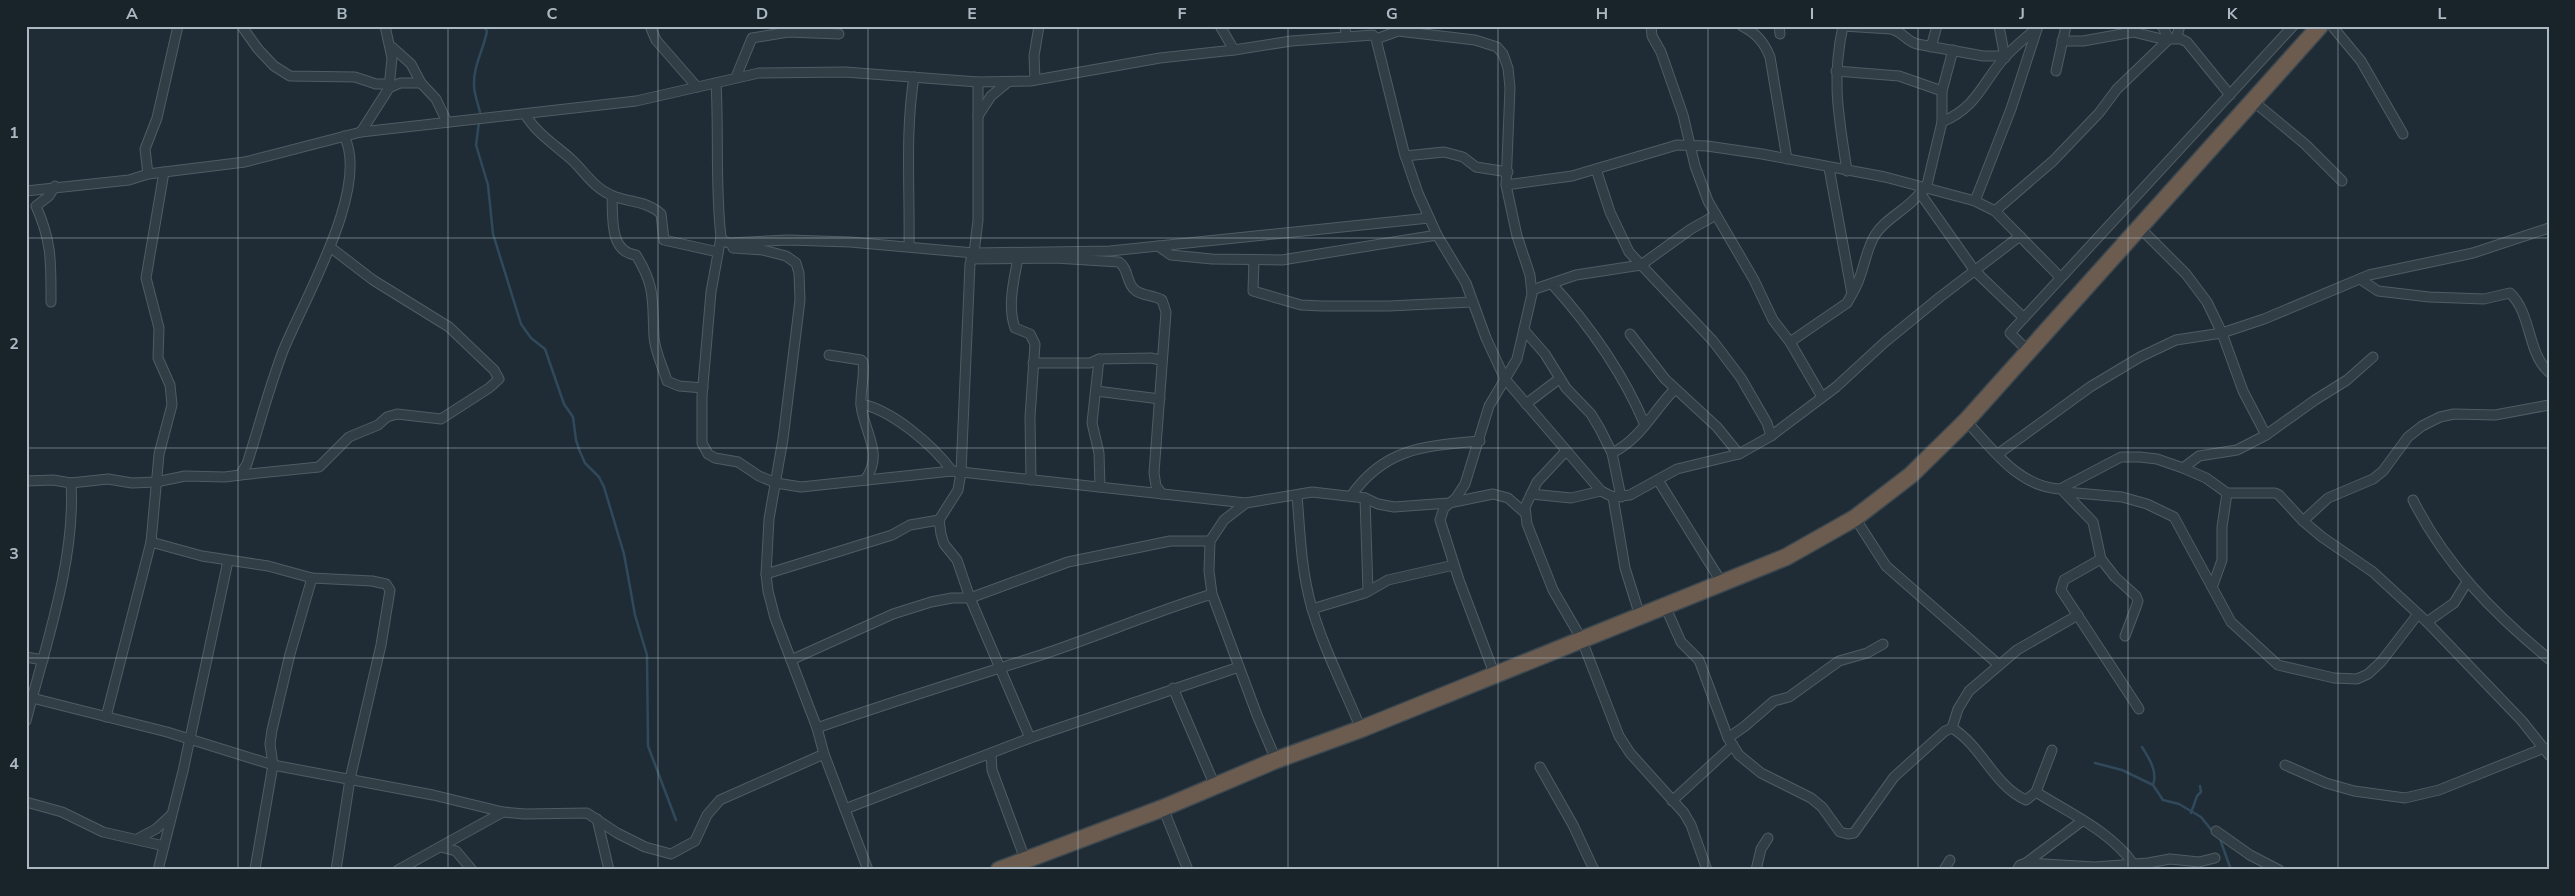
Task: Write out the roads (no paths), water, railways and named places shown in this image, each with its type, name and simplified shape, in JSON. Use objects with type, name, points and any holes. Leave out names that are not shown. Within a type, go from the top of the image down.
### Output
[{"type":"highway","points":[[999,870],[1162,808],[1276,760],[1361,729],[1494,673],[1722,583],[1786,556],[1855,518],[1911,475],[1966,420],[2320,26]]},
{"type":"street","points":[[148,174],[145,149],[157,118],[178,26]]},
{"type":"street","points":[[361,132],[389,86],[392,47],[385,26]]},
{"type":"street","points":[[650,26],[656,40],[697,87]]},
{"type":"street","points":[[1035,80],[1034,56],[1039,26]]},
{"type":"street","points":[[1220,26],[1234,50]]},
{"type":"street","points":[[1345,26],[1346,37]]},
{"type":"street","points":[[1387,26],[1380,37],[1405,156],[1429,218],[1437,235],[1456,263],[1486,338],[1505,379],[1566,451],[1591,476],[1601,490],[1617,497],[1630,495],[1677,470],[1739,454],[1771,436],[1842,382],[1901,329],[2020,236]]},
{"type":"street","points":[[1651,26],[1652,36],[1661,52],[1683,114],[1689,146],[1708,201],[1754,280],[1774,320],[1790,342],[1822,397]]},
{"type":"street","points":[[1742,26],[1756,35],[1765,44],[1770,56],[1787,159]]},
{"type":"street","points":[[1847,171],[1836,95],[1836,71],[1843,26],[1886,27],[1898,31],[1912,42],[1931,47],[2004,57]]},
{"type":"street","points":[[1931,47],[1937,26]]},
{"type":"street","points":[[1999,26],[2004,57]]},
{"type":"street","points":[[2056,71],[2066,26]]},
{"type":"street","points":[[2162,26],[2170,39]]},
{"type":"street","points":[[1995,211],[2053,161],[2099,113],[2117,89],[2170,39],[2180,26]]},
{"type":"street","points":[[2028,351],[2010,333],[2293,26]]},
{"type":"street","points":[[2332,26],[2361,61],[2403,134]]},
{"type":"street","points":[[1942,122],[1958,115],[1973,102],[2004,57],[2038,27]]},
{"type":"street","points":[[1975,201],[2011,109],[2038,27]]},
{"type":"street","points":[[243,28],[258,49],[274,66],[290,76],[356,77],[389,86],[400,83],[421,83]]},
{"type":"street","points":[[2062,40],[2083,41],[2118,30],[2187,42],[2230,95]]},
{"type":"street","points":[[26,191],[55,186],[129,180],[148,174],[245,162],[361,132],[636,101],[736,77],[773,72],[845,72],[978,82],[1008,82],[1035,80],[1120,64],[1291,41],[1368,34],[1380,37],[1398,31],[1475,40],[1497,46],[1503,54],[1508,68],[1510,88],[1506,185],[1517,236],[1530,275],[1532,290],[1518,359],[1490,406],[1480,441],[1461,493],[1444,508],[1440,520],[1454,565],[1494,673]]},
{"type":"street","points":[[736,77],[752,38],[788,32],[839,34]]},
{"type":"street","points":[[392,47],[411,64],[421,83],[436,100],[447,122]]},
{"type":"street","points":[[1790,342],[1847,303],[1859,281],[1874,236],[1889,220],[1910,206],[1923,190],[1942,122],[1942,91],[1953,50]]},
{"type":"street","points":[[1836,71],[1899,76],[1942,91]]},
{"type":"street","points":[[909,246],[910,186],[907,161],[910,138],[910,102],[914,76]]},
{"type":"street","points":[[978,82],[978,220],[972,256],[956,471],[958,490],[939,520],[944,544],[957,560],[998,667],[1030,738]]},
{"type":"street","points":[[978,116],[991,96],[1008,82]]},
{"type":"street","points":[[716,83],[718,204],[722,239],[726,246],[732,248],[763,250],[786,256],[796,263],[799,273],[800,300],[776,483],[769,519],[766,574],[770,601],[817,728],[824,754],[868,870]]},
{"type":"street","points":[[2252,101],[2305,144],[2342,180]]},
{"type":"street","points":[[524,114],[535,129],[572,160],[591,181],[612,196],[638,202],[657,211],[663,219],[664,240],[718,252]]},
{"type":"street","points":[[240,475],[246,464],[284,350],[330,247],[347,189],[350,156],[349,147],[344,136]]},
{"type":"street","points":[[1506,185],[1548,181],[1596,169],[1668,147],[1689,146],[1725,149],[1787,159],[1885,177],[1923,190],[1975,201],[1995,211],[2060,278]]},
{"type":"street","points":[[1405,156],[1444,152],[1464,157],[1476,167],[1508,172]]},
{"type":"street","points":[[1829,168],[1852,294]]},
{"type":"street","points":[[1596,169],[1622,241],[1641,265],[1713,340],[1741,378],[1767,423],[1771,436]]},
{"type":"street","points":[[106,718],[151,542],[159,454],[170,417],[172,395],[158,358],[159,328],[148,293],[146,271],[164,172]]},
{"type":"street","points":[[26,210],[36,206],[49,196],[55,186]]},
{"type":"street","points":[[1923,190],[1975,272],[2024,318]]},
{"type":"street","points":[[612,196],[614,232],[621,248],[626,254],[636,255],[650,283],[654,304],[654,337],[668,381],[679,386],[703,388]]},
{"type":"street","points":[[36,206],[42,216],[50,244],[51,302]]},
{"type":"street","points":[[1532,290],[1576,275],[1641,265],[1691,229],[1716,215]]},
{"type":"street","points":[[972,256],[1110,251],[1429,218]]},
{"type":"street","points":[[2139,228],[2186,274],[2207,302],[2222,333],[2243,391],[2266,436]]},
{"type":"street","points":[[1998,454],[2090,387],[2176,340],[2222,333],[2360,279],[2473,254],[2549,228]]},
{"type":"street","points":[[1158,246],[1170,255],[1254,260],[1305,257],[1397,240],[1437,235]]},
{"type":"street","points":[[722,239],[737,243],[788,240],[909,246],[972,256],[1032,260],[1075,258],[1119,262],[1125,266],[1132,287],[1136,291],[1158,298],[1164,304],[1166,312],[1154,473],[1156,486],[1162,494]]},
{"type":"street","points":[[722,239],[710,292],[701,434],[708,454],[722,461],[738,462],[759,476],[776,483],[801,486],[956,471],[1246,504],[1324,492],[1365,498],[1378,504],[1394,507],[1449,503],[1493,494],[1508,498],[1525,514]]},
{"type":"street","points":[[26,482],[53,480],[71,483],[108,479],[132,483],[156,482],[185,476],[225,477],[319,467],[349,437],[378,425],[387,418],[397,414],[441,419],[489,388],[499,379],[494,370],[449,327],[373,280],[330,247]]},
{"type":"street","points":[[1018,258],[1011,310],[1015,328],[1027,332],[1034,339],[1030,417],[1031,480]]},
{"type":"street","points":[[1254,260],[1253,291],[1302,305],[1389,306],[1472,302]]},
{"type":"street","points":[[2360,279],[2378,291],[2429,297],[2484,299],[2510,293],[2525,318],[2539,359],[2549,372]]},
{"type":"street","points":[[1552,284],[1605,351],[1636,404],[1645,425]]},
{"type":"street","points":[[1524,330],[1545,354],[1559,379],[1591,414],[1612,454],[1625,568],[1640,616]]},
{"type":"street","points":[[1630,334],[1676,390],[1718,427],[1739,454]]},
{"type":"street","points":[[830,355],[864,362],[861,404],[875,455],[873,470],[865,480]]},
{"type":"street","points":[[2184,468],[2199,456],[2237,450],[2266,436],[2315,400],[2347,380],[2373,357]]},
{"type":"street","points":[[1033,363],[1066,361],[1090,363],[1099,359],[1151,358],[1161,360]]},
{"type":"street","points":[[1099,359],[1095,378],[1096,391],[1092,422],[1099,453],[1100,487]]},
{"type":"street","points":[[1526,404],[1559,379]]},
{"type":"street","points":[[1612,454],[1633,440],[1655,410],[1676,390]]},
{"type":"street","points":[[1096,391],[1160,399]]},
{"type":"street","points":[[861,404],[889,413],[901,426],[921,438],[956,471]]},
{"type":"street","points":[[2303,520],[2328,498],[2373,479],[2383,471],[2408,438],[2422,426],[2440,417],[2454,414],[2495,415],[2549,405]]},
{"type":"street","points":[[1966,420],[2021,477],[2063,491],[2122,498],[2146,504],[2174,518],[2213,585],[2231,622],[2278,665],[2334,678],[2357,679],[2368,674],[2381,662],[2418,614]]},
{"type":"street","points":[[1351,496],[1366,475],[1390,459],[1422,446],[1480,441]]},
{"type":"street","points":[[1566,451],[1537,482],[1525,506],[1525,514],[1544,569],[1581,638],[1619,736],[1630,753],[1684,813],[1692,826],[1707,870]]},
{"type":"street","points":[[2063,491],[2122,457],[2157,459],[2184,468],[2206,478],[2227,493],[2275,492],[2322,537],[2373,572],[2427,622],[2522,720],[2547,752],[2440,790],[2405,798],[2354,791],[2326,783],[2285,765]]},
{"type":"street","points":[[1658,480],[1722,583]]},
{"type":"street","points":[[26,721],[43,660],[62,575],[72,502],[71,483]]},
{"type":"street","points":[[1531,494],[1571,498],[1601,490]]},
{"type":"street","points":[[2063,491],[2093,522],[2101,559],[2136,596],[2138,602],[2126,636]]},
{"type":"street","points":[[2213,585],[2222,560],[2222,528],[2227,493]]},
{"type":"street","points":[[1297,495],[1305,581],[1312,609],[1320,634],[1361,729]]},
{"type":"street","points":[[1365,498],[1368,591]]},
{"type":"street","points":[[2413,500],[2433,535],[2467,582],[2483,600],[2549,659]]},
{"type":"street","points":[[1246,504],[1224,520],[1210,541],[1209,571],[1212,594],[1276,760]]},
{"type":"street","points":[[1855,518],[1886,566],[1932,609],[1955,624],[1998,665]]},
{"type":"street","points":[[766,574],[892,535],[910,525],[939,520]]},
{"type":"street","points":[[791,660],[893,614],[930,602],[952,598],[970,598],[1042,570],[1102,554],[1170,540],[1210,541]]},
{"type":"street","points":[[151,542],[228,561],[268,566],[312,578],[372,581],[386,584],[390,590],[381,645],[350,778],[336,870]]},
{"type":"street","points":[[2101,559],[2062,582],[2060,590],[2139,709]]},
{"type":"street","points":[[158,870],[228,561]]},
{"type":"street","points":[[1312,609],[1368,591],[1388,580],[1454,565]]},
{"type":"street","points":[[256,869],[273,765],[270,744],[274,722],[290,654],[312,578]]},
{"type":"street","points":[[2427,622],[2454,603],[2467,582]]},
{"type":"street","points":[[817,728],[998,667],[1040,655],[1172,606],[1212,594]]},
{"type":"street","points":[[1666,606],[1681,642],[1699,660],[1731,741],[1739,755],[1761,773],[1810,798],[1822,808],[1840,832],[1848,834],[1854,833],[1860,826],[1894,777],[1945,731],[1952,728],[1958,709],[1969,691],[2017,650],[2078,615]]},
{"type":"street","points":[[1672,801],[1745,726],[1774,700],[1789,697],[1839,661],[1867,653],[1883,644]]},
{"type":"street","points":[[26,656],[43,660]]},
{"type":"street","points":[[845,809],[991,755],[1030,738],[1239,667]]},
{"type":"street","points":[[1173,688],[1216,786]]},
{"type":"street","points":[[32,698],[189,738],[273,765],[350,778],[503,812],[525,814],[587,813],[617,833],[645,847],[671,854],[695,841],[707,815],[720,800],[824,754]]},
{"type":"street","points":[[1952,728],[1971,745],[2000,781],[2026,800],[2036,792],[2052,750]]},
{"type":"street","points":[[991,755],[992,770],[1025,859]]},
{"type":"street","points":[[1540,767],[1573,824],[1594,870]]},
{"type":"street","points":[[2036,792],[2124,850],[2134,865]]},
{"type":"street","points":[[26,802],[62,812],[103,832],[139,838],[164,846]]},
{"type":"street","points":[[1162,808],[1188,870]]},
{"type":"street","points":[[398,870],[441,847],[464,831],[503,812]]},
{"type":"street","points":[[139,838],[156,829],[170,816]]},
{"type":"street","points":[[597,819],[609,870]]},
{"type":"street","points":[[2017,870],[2020,865],[2082,821]]},
{"type":"street","points":[[2216,831],[2250,855],[2279,870]]},
{"type":"street","points":[[1756,870],[1761,849],[1768,838]]},
{"type":"street","points":[[441,847],[456,851],[470,864],[472,870]]},
{"type":"street","points":[[2026,862],[2072,866],[2134,865],[2170,859],[2199,862],[2215,858]]},
{"type":"street","points":[[1944,870],[1950,860]]},
{"type":"waterway","points":[[480,112],[474,78],[487,31],[483,26]]},
{"type":"waterway","points":[[479,122],[476,145],[488,185],[493,234],[521,324],[531,338],[545,349],[564,404],[573,417],[576,440],[580,452],[585,463],[599,477],[604,487],[624,554],[635,615],[647,655],[648,746],[676,820]]},
{"type":"waterway","points":[[2142,747],[2154,770],[2153,785]]},
{"type":"waterway","points":[[2095,763],[2122,770],[2153,785],[2163,800],[2179,804],[2201,817],[2213,832]]},
{"type":"waterway","points":[[2191,813],[2197,796],[2201,792],[2200,786]]},
{"type":"waterway","points":[[2220,839],[2231,870]]}]
